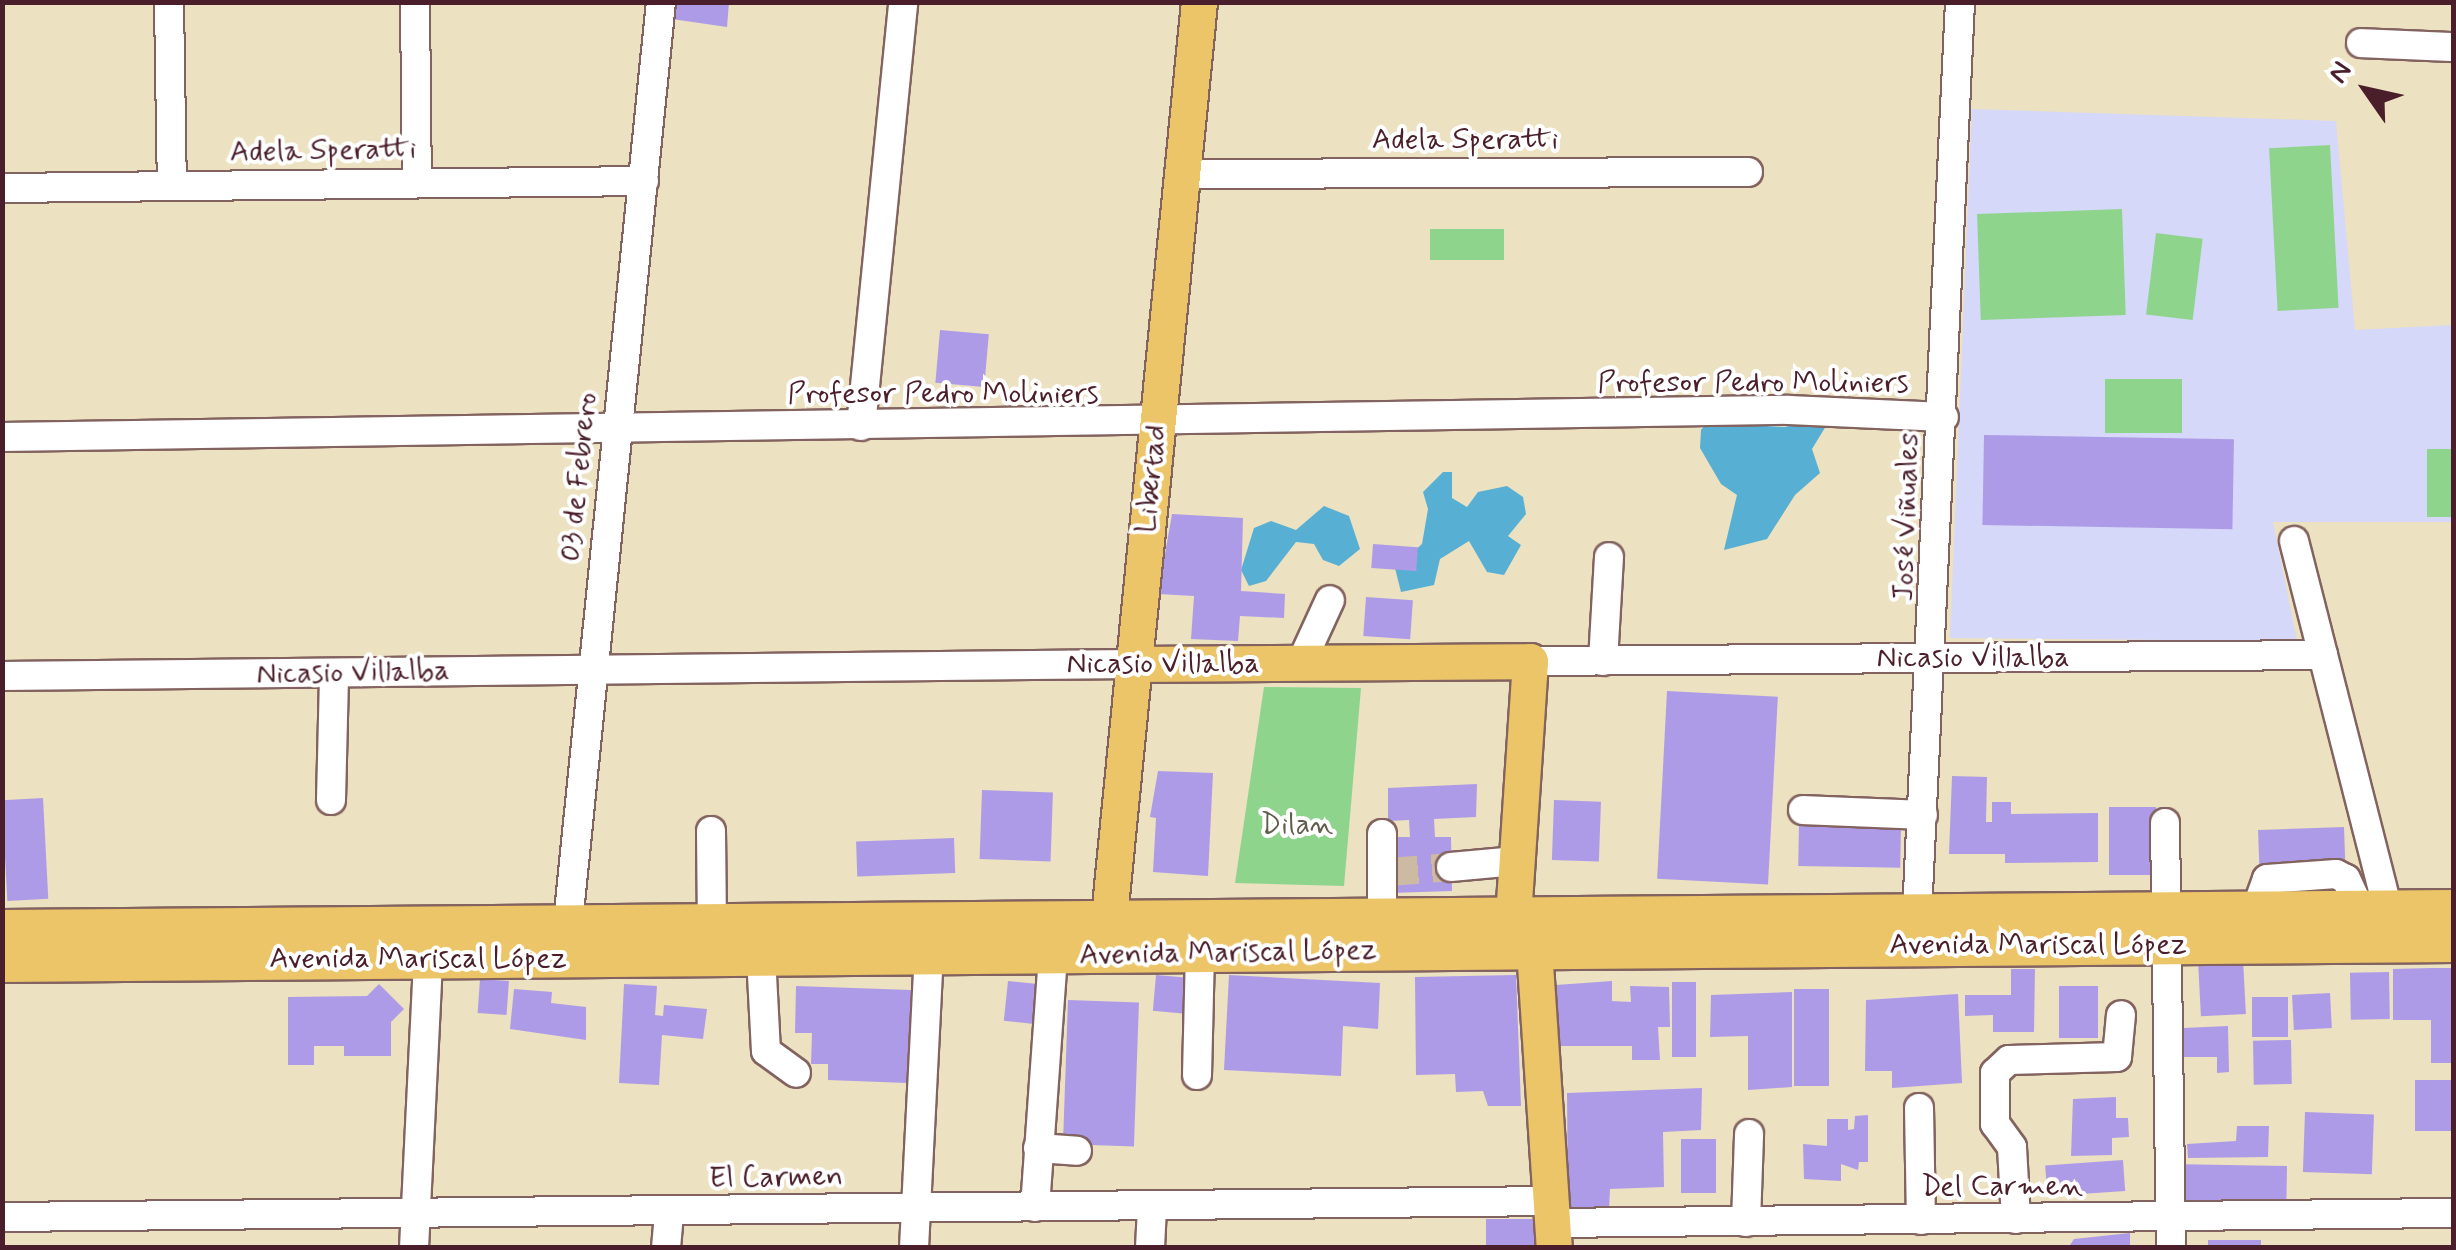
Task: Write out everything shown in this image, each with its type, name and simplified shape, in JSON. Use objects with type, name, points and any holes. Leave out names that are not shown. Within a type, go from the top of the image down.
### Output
[{"type":"highway","name":"Avenida Mariscal López","points":[[2,962],[428,959],[712,925],[1106,938],[1382,919],[1460,919],[1525,937],[2166,929],[2256,912],[2454,910]]},
{"type":"highway","name":"Avenida Mariscal López","points":[[2,930],[566,942],[762,956],[1053,955],[1106,938],[1200,954],[1917,914],[2454,942]]},
{"type":"main road","name":"Libertad","points":[[1106,938],[1199,2]]},
{"type":"main road","name":"Nicasio Villalba","points":[[1134,664],[1530,661]]},
{"type":"main road","points":[[1530,661],[1516,861],[1552,1224]]},
{"type":"street","points":[[170,2],[172,186]]},
{"type":"street","points":[[416,2],[417,182]]},
{"type":"street","name":"03 de Febrero","points":[[566,942],[661,2]]},
{"type":"street","points":[[861,426],[904,2]]},
{"type":"street","name":"José Viñuales","points":[[1917,914],[1934,658],[1960,2]]},
{"type":"street","points":[[2360,43],[2454,48]]},
{"type":"street","name":"Adela Speratti","points":[[1182,174],[1748,172]]},
{"type":"street","name":"Adela Speratti","points":[[2,188],[644,181]]},
{"type":"street","name":"Profesor Pedro Moliniers","points":[[2,437],[1158,425],[1788,410],[1944,417]]},
{"type":"street","points":[[2294,541],[2323,655],[2374,911]]},
{"type":"street","points":[[1604,660],[1610,556]]},
{"type":"street","points":[[1302,663],[1330,600]]},
{"type":"street","name":"Nicasio Villalba","points":[[1530,661],[2323,655]]},
{"type":"street","name":"Nicasio Villalba","points":[[2,676],[1134,664]]},
{"type":"street","points":[[331,800],[334,673]]},
{"type":"street","points":[[1803,810],[1923,814]]},
{"type":"street","points":[[2165,823],[2172,1248]]},
{"type":"street","points":[[711,830],[712,925]]},
{"type":"street","points":[[1382,834],[1386,873],[1382,919]]},
{"type":"street","points":[[1460,919],[1456,866],[1516,861]]},
{"type":"street","points":[[1197,1075],[1200,954]]},
{"type":"street","points":[[914,1248],[929,955]]},
{"type":"street","points":[[1035,1207],[1053,955]]},
{"type":"street","points":[[762,956],[766,1050],[796,1073]]},
{"type":"street","points":[[414,1248],[428,959]]},
{"type":"street","points":[[2016,1219],[2012,1147],[1995,1124],[1995,1073],[2009,1060],[2118,1057],[2121,1015]]},
{"type":"street","points":[[1919,1108],[1921,1220]]},
{"type":"street","points":[[1746,1222],[1749,1134]]},
{"type":"street","points":[[1038,1148],[1077,1150]]},
{"type":"street","points":[[1150,1248],[1152,1207]]},
{"type":"street","name":"El Carmen","points":[[2,1217],[1152,1207],[1552,1224]]},
{"type":"street","points":[[666,1248],[669,1213]]},
{"type":"street","name":"Del Carmen","points":[[1552,1224],[2454,1213]]},
{"type":"shaded area","points":[[1972,109],[2336,121],[2355,330],[2453,325],[2453,522],[2273,522],[2297,641],[1950,638]]},
{"type":"green space","points":[[2330,145],[2339,308],[2278,311],[2269,148]]},
{"type":"green space","points":[[2122,209],[2126,315],[1981,320],[1977,214]]},
{"type":"green space","points":[[1430,229],[1504,229],[1504,260],[1430,260]]},
{"type":"green space","points":[[2156,233],[2203,239],[2193,320],[2146,314]]},
{"type":"green space","points":[[2105,379],[2182,379],[2182,433],[2105,433]]},
{"type":"green space","points":[[2427,449],[2453,449],[2453,517],[2427,517]]},
{"type":"green space","name":"Dilan","points":[[1264,687],[1361,688],[1344,886],[1235,883]]},
{"type":"water","points":[[1821,417],[1826,426],[1812,449],[1820,473],[1795,495],[1767,539],[1724,550],[1737,495],[1721,484],[1700,448],[1701,430],[1707,423],[1785,427]]},
{"type":"water","points":[[1443,472],[1452,472],[1452,498],[1467,507],[1478,492],[1507,486],[1523,497],[1526,514],[1508,536],[1521,545],[1504,575],[1487,572],[1469,541],[1440,559],[1434,585],[1401,592],[1395,568],[1422,544],[1428,509],[1423,492]]},
{"type":"water","points":[[1324,506],[1349,516],[1360,549],[1339,566],[1323,560],[1314,544],[1296,542],[1266,581],[1249,586],[1241,570],[1254,528],[1271,521],[1296,530]]},
{"type":"building","points":[[674,2],[729,2],[727,27],[672,19]]},
{"type":"building","points":[[940,330],[989,334],[984,387],[935,383]]},
{"type":"building","points":[[1984,435],[2234,439],[2232,529],[1982,525]]},
{"type":"building","points":[[1172,514],[1243,518],[1241,591],[1285,594],[1284,618],[1240,616],[1238,641],[1191,639],[1194,596],[1158,594]]},
{"type":"building","points":[[1373,544],[1418,547],[1416,571],[1371,568]]},
{"type":"building","points":[[1366,597],[1413,600],[1410,639],[1363,636]]},
{"type":"building","points":[[1667,691],[1778,697],[1768,885],[1657,879]]},
{"type":"building","points":[[1158,771],[1213,773],[1208,876],[1153,872],[1156,818],[1150,817]]},
{"type":"building","points":[[1952,776],[1987,777],[1986,822],[1992,822],[1992,802],[2011,802],[2011,814],[2098,813],[2098,862],[2005,863],[2005,854],[1949,854]]},
{"type":"building","points":[[1477,784],[1476,817],[1434,819],[1435,837],[1451,837],[1452,891],[1390,893],[1389,837],[1410,837],[1409,820],[1388,821],[1388,788]]},
{"type":"building","points":[[982,790],[1053,792],[1051,861],[980,859]]},
{"type":"building","points":[[43,798],[48,899],[7,901],[2,800]]},
{"type":"building","points":[[1554,800],[1601,802],[1599,862],[1552,860]]},
{"type":"building","points":[[2109,807],[2156,807],[2156,875],[2109,875]]},
{"type":"building","points":[[1799,823],[1901,825],[1900,868],[1798,866]]},
{"type":"building","points":[[2344,827],[2345,865],[2259,868],[2258,830]]},
{"type":"building","points":[[954,838],[955,873],[857,876],[856,841]]},
{"type":"building","points":[[2243,959],[2246,1014],[2201,1016],[2198,961]]},
{"type":"building","points":[[2454,968],[2454,1063],[2431,1063],[2431,1020],[2393,1020],[2393,969]]},
{"type":"building","points":[[2011,969],[2035,969],[2034,1032],[1993,1032],[1993,1015],[1965,1016],[1965,995],[2011,995]]},
{"type":"building","points":[[2389,972],[2390,1019],[2351,1020],[2350,973]]},
{"type":"building","points":[[1156,975],[1194,978],[1191,1014],[1153,1011]]},
{"type":"building","points":[[1229,975],[1380,983],[1378,1029],[1343,1026],[1341,1076],[1224,1070]]},
{"type":"building","points":[[1516,975],[1521,1106],[1488,1106],[1483,1091],[1456,1092],[1455,1074],[1416,1075],[1415,977]]},
{"type":"building","points":[[480,979],[509,981],[507,1015],[478,1013]]},
{"type":"building","points":[[1008,981],[1045,985],[1041,1025],[1004,1021]]},
{"type":"building","points":[[1612,981],[1612,1001],[1631,1002],[1630,986],[1669,987],[1670,1027],[1658,1027],[1660,1060],[1632,1060],[1632,1046],[1555,1046],[1556,985]]},
{"type":"building","points":[[1672,982],[1696,982],[1696,1057],[1672,1057]]},
{"type":"building","points":[[379,984],[404,1009],[391,1022],[391,1056],[344,1056],[344,1046],[314,1046],[314,1065],[288,1065],[288,997],[367,996]]},
{"type":"building","points":[[624,984],[657,986],[655,1015],[663,1016],[664,1005],[707,1009],[703,1039],[662,1035],[659,1085],[619,1083]]},
{"type":"building","points":[[796,986],[911,990],[907,1083],[828,1080],[828,1064],[811,1064],[812,1033],[795,1033]]},
{"type":"building","points":[[2059,986],[2098,986],[2098,1038],[2059,1038]]},
{"type":"building","points":[[514,989],[552,992],[551,1003],[586,1007],[586,1040],[510,1029]]},
{"type":"building","points":[[1794,989],[1829,989],[1829,1086],[1794,1086]]},
{"type":"building","points":[[1792,992],[1792,1087],[1748,1090],[1748,1036],[1710,1037],[1711,995]]},
{"type":"building","points":[[2330,993],[2332,1028],[2294,1030],[2292,995]]},
{"type":"building","points":[[1958,994],[1962,1083],[1892,1088],[1892,1071],[1865,1071],[1866,1000]]},
{"type":"building","points":[[2252,997],[2288,997],[2288,1037],[2252,1037]]},
{"type":"building","points":[[1068,1000],[1139,1002],[1134,1146],[1063,1144]]},
{"type":"building","points":[[2228,1026],[2229,1072],[2217,1073],[2217,1057],[2183,1057],[2183,1028]]},
{"type":"building","points":[[2291,1040],[2292,1084],[2254,1085],[2253,1041]]},
{"type":"building","points":[[2415,1080],[2454,1080],[2454,1131],[2415,1131]]},
{"type":"building","points":[[1702,1088],[1701,1130],[1663,1132],[1664,1187],[1610,1189],[1609,1210],[1568,1212],[1567,1093]]},
{"type":"building","points":[[2116,1097],[2116,1118],[2128,1118],[2129,1137],[2112,1138],[2112,1155],[2071,1156],[2073,1099]]},
{"type":"building","points":[[2305,1112],[2374,1114],[2372,1174],[2303,1172]]},
{"type":"building","points":[[1868,1115],[1868,1162],[1859,1162],[1858,1170],[1841,1164],[1841,1181],[1804,1179],[1803,1144],[1827,1146],[1827,1119],[1848,1119],[1848,1130],[1854,1129],[1855,1116]]},
{"type":"building","points":[[2237,1126],[2269,1126],[2268,1157],[2188,1158],[2187,1144],[2236,1141]]},
{"type":"building","points":[[1681,1139],[1716,1139],[1716,1193],[1681,1193]]},
{"type":"building","points":[[2123,1160],[2125,1191],[2047,1196],[2045,1165]]},
{"type":"building","points":[[2183,1164],[2287,1166],[2286,1206],[2182,1204]]},
{"type":"building","points":[[1486,1219],[1536,1219],[1536,1248],[1486,1248]]},
{"type":"building","points":[[2130,1233],[2130,1248],[2068,1248],[2074,1239]]},
{"type":"building","points":[[2208,1240],[2261,1240],[2261,1248],[2208,1248]]},
{"type":"tunnel","points":[[1390,872],[1451,867]]}]
